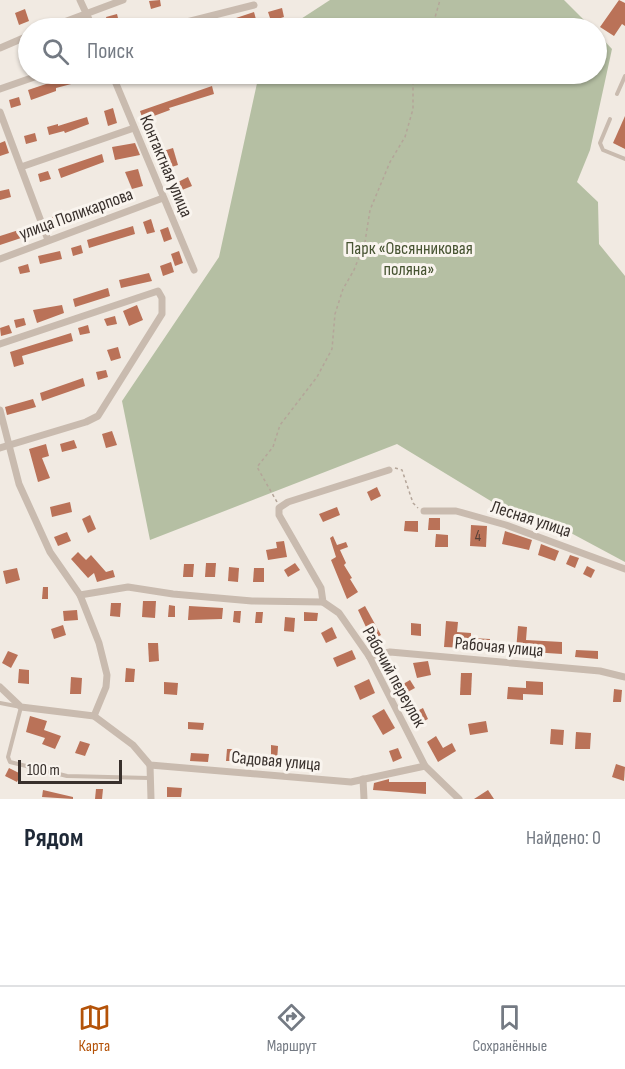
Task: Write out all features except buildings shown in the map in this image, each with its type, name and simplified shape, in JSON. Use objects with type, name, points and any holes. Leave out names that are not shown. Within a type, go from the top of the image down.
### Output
[{"type":"street","points":[[80,0],[87,18]]},
{"type":"street","points":[[74,18],[123,0]]},
{"type":"street","points":[[203,18],[254,5]]},
{"type":"street","points":[[0,48],[18,40]]},
{"type":"street","points":[[0,89],[18,83]]},
{"type":"street","name":"Контактная улица","points":[[116,84],[194,270]]},
{"type":"street","points":[[0,112],[48,240]]},
{"type":"street","points":[[21,167],[134,128]]},
{"type":"street","name":"улица Поликарпова","points":[[0,259],[163,198]]},
{"type":"street","points":[[0,344],[158,291],[162,298],[162,314],[98,416],[86,422],[4,446]]},
{"type":"street","points":[[0,410],[4,421],[4,446],[19,484],[50,552],[80,595],[99,643],[107,675],[106,687],[94,716]]},
{"type":"street","points":[[279,511],[288,502],[389,470]]},
{"type":"street","name":"Рабочий переулок","points":[[279,511],[321,588],[323,602],[339,613],[369,656],[425,766]]},
{"type":"street","name":"Лесная улица","points":[[424,511],[456,511],[506,525],[625,569]]},
{"type":"street","points":[[80,595],[128,587],[173,594],[252,601],[323,602]]},
{"type":"street","name":"Рабочая улица","points":[[369,656],[390,652],[600,671],[625,677]]},
{"type":"street","points":[[0,687],[21,707],[94,716],[133,745],[150,765],[151,799]]},
{"type":"street","name":"Садовая улица","points":[[150,765],[351,782],[425,766]]},
{"type":"street","points":[[425,766],[459,799]]},
{"type":"street","points":[[363,779],[364,799]]},
{"type":"lane","points":[[618,94],[625,76]]},
{"type":"lane","points":[[610,119],[600,143],[603,150],[625,159]]},
{"type":"lane","points":[[0,703],[21,707],[8,757],[10,762],[67,776],[150,778]]},
{"type":"path","points":[[435,18],[440,0]]},
{"type":"path","points":[[279,511],[257,467],[273,447],[280,425],[317,377],[332,349],[335,314],[343,289],[354,270],[365,242],[370,210],[408,128],[413,109],[415,84]]},
{"type":"path","points":[[389,470],[402,470],[413,502],[424,511]]},
{"type":"green space","points":[[330,0],[564,0],[582,18],[302,18]]},
{"type":"green space","name":"Парк «Овсянниковая поляна»","points":[[607,44],[612,49],[607,72]]},
{"type":"green space","name":"Парк «Овсянниковая поляна»","points":[[257,84],[604,84],[590,150],[577,182],[598,202],[599,244],[625,276],[625,562],[556,525],[499,506],[397,444],[150,540],[122,401],[219,257]]}]
